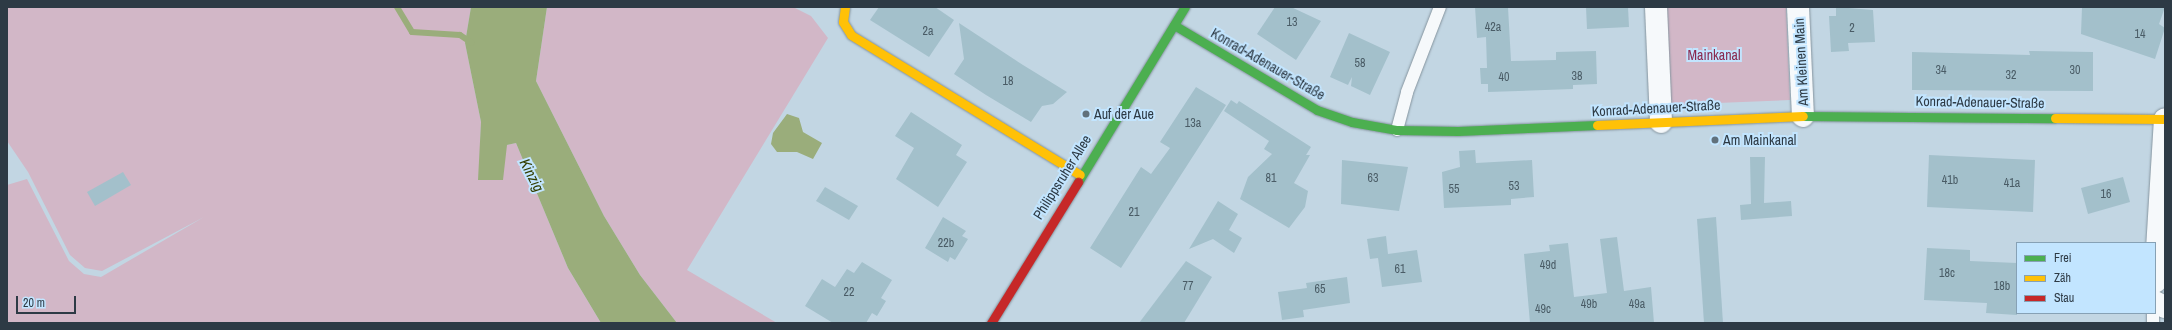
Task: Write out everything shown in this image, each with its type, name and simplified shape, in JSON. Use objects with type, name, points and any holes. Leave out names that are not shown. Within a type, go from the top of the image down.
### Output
[{"type":"street","points":[[846,7],[843,22],[851,35],[1080,175]]},
{"type":"street","name":"Philippsruher Allee","points":[[991,323],[1080,175],[1186,7]]},
{"type":"street","points":[[1656,7],[1661,122]]},
{"type":"street","name":"Am Kleinen Main","points":[[1798,7],[1803,116]]},
{"type":"street","name":"Konrad-Adenauer-Straße","points":[[1174,25],[1317,110],[1352,122],[1397,130],[1458,131],[1803,116],[2165,118]]},
{"type":"street","points":[[2156,266],[2165,118]]},
{"type":"street","points":[[2156,302],[2165,307]]},
{"type":"lane","points":[[1397,130],[1407,92],[1440,7]]},
{"type":"green space","points":[[7,7],[471,7],[465,43],[481,122],[479,180],[507,145],[516,143],[568,268],[601,323],[7,323],[7,185],[27,179],[69,261],[84,274],[101,277],[204,217],[102,271],[85,268],[70,255],[28,172],[7,141]]},
{"type":"green space","points":[[547,7],[793,7],[811,16],[828,38],[687,270],[777,323],[677,323],[640,275],[604,216],[536,81]]},
{"type":"green space","name":"Mainkanal","points":[[1663,7],[1786,7],[1790,100],[1667,105]]},
{"type":"water","name":"Kinzig","points":[[471,7],[547,7],[536,81],[604,216],[640,275],[677,323],[601,323],[568,268],[516,143],[507,145],[503,180],[478,180],[481,122],[465,43]]},
{"type":"water","points":[[787,114],[799,118],[803,132],[822,143],[813,159],[797,152],[777,152],[771,144],[773,133]]},
{"type":"building","points":[[879,7],[935,7],[954,20],[929,57],[870,20]]},
{"type":"building","points":[[1275,7],[1291,7],[1321,21],[1296,60],[1257,34]]},
{"type":"building","points":[[1475,7],[1508,7],[1511,61],[1556,60],[1556,52],[1596,51],[1597,84],[1573,85],[1573,89],[1488,92],[1488,84],[1481,84],[1480,68],[1487,68],[1486,37],[1477,38]]},
{"type":"building","points":[[1586,7],[1628,7],[1629,27],[1587,29]]},
{"type":"building","points":[[1836,7],[1873,10],[1875,42],[1848,43],[1849,51],[1831,52],[1829,16],[1836,16]]},
{"type":"building","points":[[2082,7],[2165,7],[2159,24],[2165,28],[2155,59],[2081,34]]},
{"type":"building","points":[[959,23],[1067,92],[1053,104],[1042,106],[1031,122],[986,95],[954,74],[964,59]]},
{"type":"building","points":[[1349,33],[1390,52],[1370,95],[1351,86],[1352,77],[1348,85],[1330,77]]},
{"type":"building","points":[[2029,51],[2093,52],[2093,91],[1912,90],[1912,52],[2030,55]]},
{"type":"building","points":[[1196,87],[1226,105],[1121,268],[1090,248],[1141,167],[1151,174],[1170,148],[1160,142]]},
{"type":"building","points":[[1231,100],[1237,104],[1239,101],[1311,147],[1306,155],[1310,155],[1294,183],[1308,191],[1305,207],[1289,228],[1240,199],[1248,177],[1272,154],[1264,149],[1269,141],[1224,111]]},
{"type":"building","points":[[911,112],[962,145],[956,155],[967,162],[938,207],[896,179],[914,148],[895,136]]},
{"type":"building","points":[[1475,150],[1476,163],[1532,160],[1534,197],[1511,199],[1511,205],[1444,208],[1442,172],[1460,167],[1459,151]]},
{"type":"building","points":[[1929,155],[2035,160],[2033,212],[1927,207]]},
{"type":"building","points":[[1750,157],[1765,157],[1764,203],[1791,201],[1792,216],[1741,220],[1740,205],[1751,204]]},
{"type":"building","points":[[1342,160],[1408,167],[1399,211],[1341,204]]},
{"type":"building","points":[[123,172],[131,185],[95,206],[87,192]]},
{"type":"building","points":[[2123,177],[2130,202],[2088,214],[2081,188]]},
{"type":"building","points":[[825,187],[858,206],[849,220],[816,201]]},
{"type":"building","points":[[1218,201],[1238,214],[1229,230],[1242,238],[1234,253],[1213,239],[1189,249]]},
{"type":"building","points":[[943,217],[966,231],[962,236],[968,239],[955,260],[950,257],[948,262],[925,248]]},
{"type":"building","points":[[1716,217],[1723,323],[1704,323],[1697,219]]},
{"type":"building","points":[[1386,236],[1388,254],[1417,250],[1422,282],[1382,287],[1378,258],[1370,259],[1367,239]]},
{"type":"building","points":[[1617,237],[1624,291],[1651,287],[1654,323],[1530,323],[1524,254],[1550,251],[1549,245],[1568,243],[1574,297],[1607,293],[1600,239]]},
{"type":"building","points":[[1927,248],[1970,250],[1970,261],[2016,263],[2017,315],[1986,313],[1987,303],[1924,300]]},
{"type":"building","points":[[1186,261],[1212,277],[1184,323],[1139,323]]},
{"type":"building","points":[[862,262],[892,280],[881,298],[886,301],[877,316],[872,313],[866,323],[833,323],[805,306],[822,279],[835,287],[847,269],[854,273]]},
{"type":"building","points":[[1347,277],[1350,303],[1303,310],[1304,317],[1282,320],[1278,292],[1307,288],[1306,283]]},
{"type":"waterway","points":[[397,7],[412,32],[460,35],[472,43]]},
{"type":"traffic: fast","points":[[1078,182],[1185,7]]},
{"type":"traffic: fast","points":[[1174,25],[1317,110],[1352,122],[1397,130],[1458,131],[1597,125]]},
{"type":"traffic: fast","points":[[1803,116],[2055,118]]},
{"type":"traffic: slow","points":[[845,7],[843,22],[851,35],[1080,175]]},
{"type":"traffic: slow","points":[[1597,125],[1803,116]]},
{"type":"traffic: slow","points":[[2055,118],[2165,119]]},
{"type":"traffic: jam","points":[[991,323],[1078,182]]},
{"type":"place","name":"Auf der Aue","points":[[1086,114]]},
{"type":"place","name":"Am Mainkanal","points":[[1715,140]]}]
